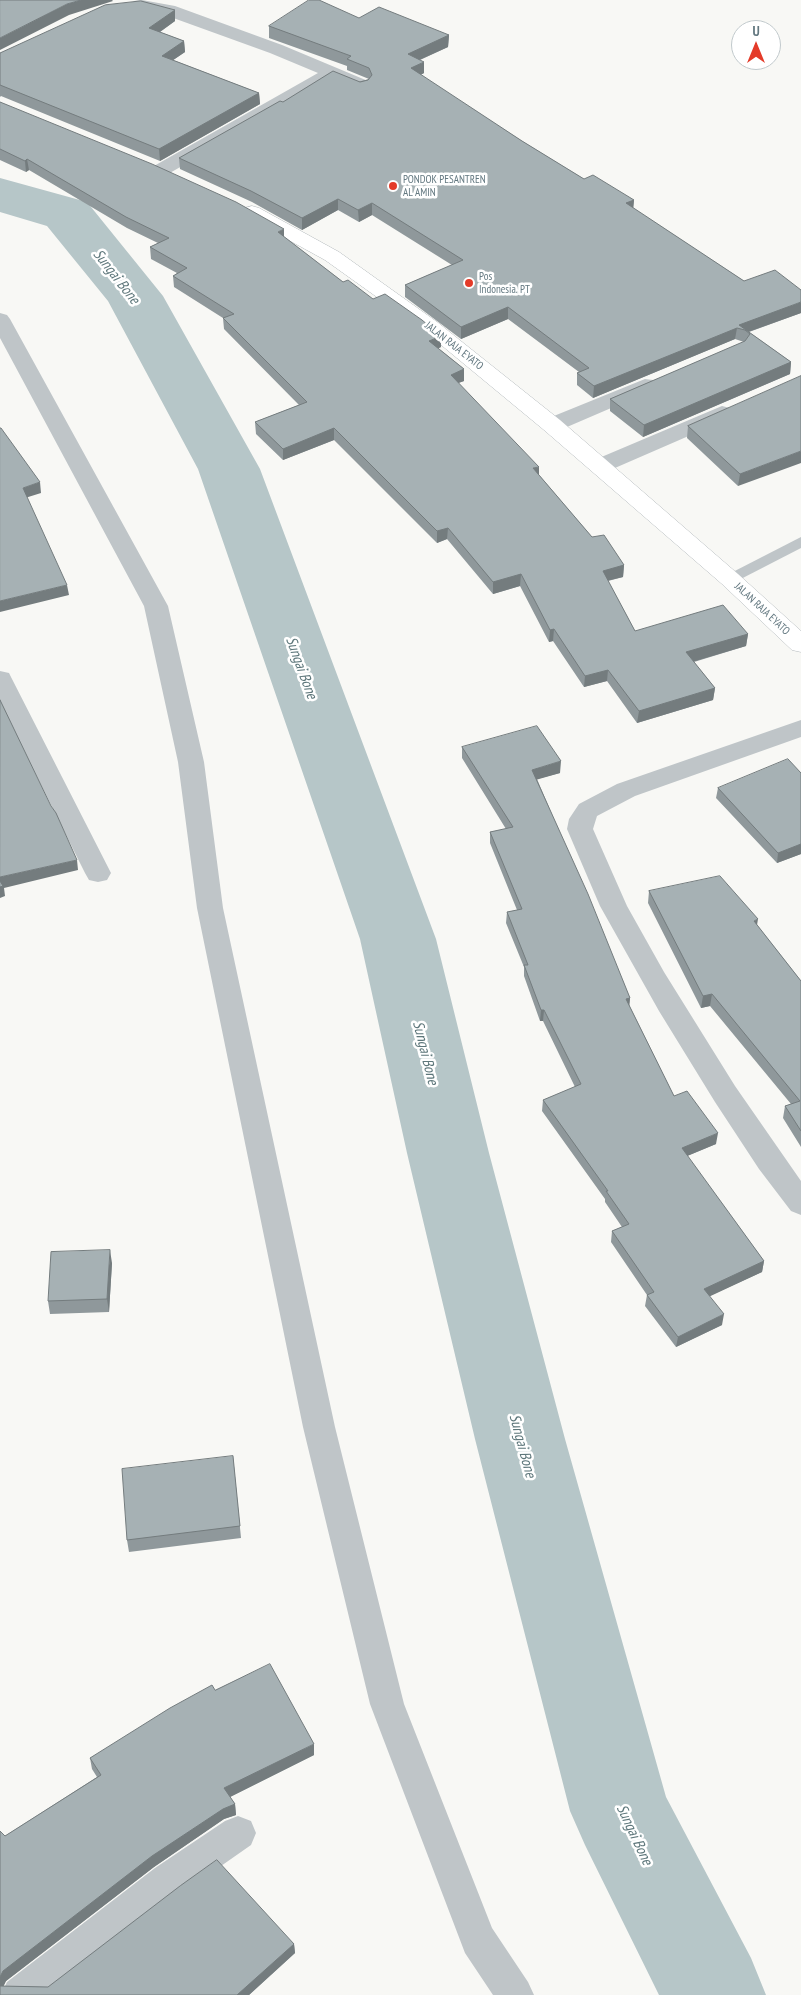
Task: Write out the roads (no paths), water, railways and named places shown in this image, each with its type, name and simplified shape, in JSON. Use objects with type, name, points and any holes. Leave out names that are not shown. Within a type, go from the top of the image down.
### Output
[{"type":"main road","points":[[152,166],[186,181]]},
{"type":"main road","name":"JALAN RAJA EYATO","points":[[235,204],[332,256],[430,326],[600,466],[730,579],[801,644]]},
{"type":"street","points":[[120,6],[142,5],[169,10],[276,49],[361,85]]},
{"type":"street","points":[[152,166],[332,73]]},
{"type":"street","points":[[0,319],[156,606],[191,762],[210,908],[309,1379],[387,1704],[478,1940],[515,1995]]},
{"type":"street","points":[[552,425],[662,378]]},
{"type":"street","points":[[600,466],[741,404]]},
{"type":"street","points":[[0,680],[98,873]]},
{"type":"street","points":[[801,728],[626,790],[588,810],[582,818],[580,830],[611,903],[653,978],[714,1078],[781,1177],[801,1203]]},
{"type":"street","points":[[20,1995],[168,1881],[238,1833]]},
{"type":"lane","points":[[730,579],[801,542]]},
{"type":"waterway","name":"Sungai Bone","points":[[0,195],[67,214],[134,296],[229,469],[398,939],[448,1153],[520,1439],[620,1811],[714,1995]]},
{"type":"place","name":"PONDOK PESANTREN AL AMIN","points":[[393,186]]},
{"type":"place","name":"Pos Indonesia. PT","points":[[469,283]]}]
